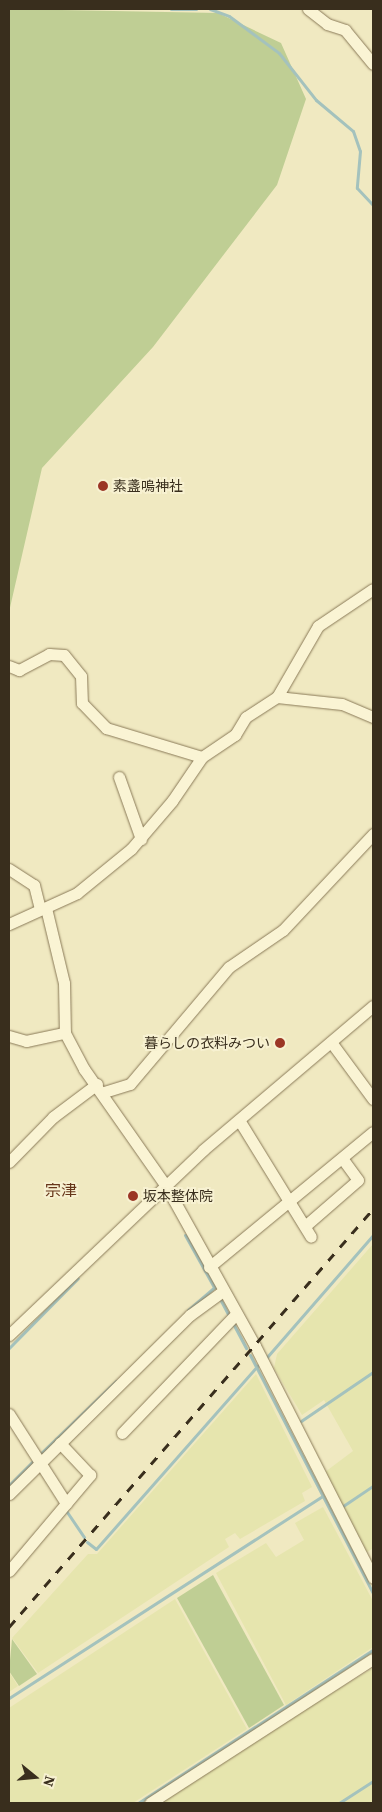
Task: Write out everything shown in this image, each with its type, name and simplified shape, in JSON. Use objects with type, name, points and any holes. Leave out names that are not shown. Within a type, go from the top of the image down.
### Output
[{"type":"street","points":[[308,9],[327,24],[345,30],[373,64]]},
{"type":"street","points":[[9,924],[77,893],[141,839],[202,757],[234,735],[246,717],[277,697],[318,626],[373,589]]},
{"type":"street","points":[[9,666],[19,670],[49,654],[64,656],[81,676],[82,703],[106,728],[202,757]]},
{"type":"street","points":[[277,697],[342,704],[373,718]]},
{"type":"street","points":[[119,777],[141,839]]},
{"type":"street","points":[[9,1162],[53,1117],[101,1088],[130,1084],[229,967],[282,930],[373,834]]},
{"type":"street","points":[[9,869],[34,885],[43,908],[64,983],[65,1033],[166,1186],[209,1267],[218,1293],[373,1578]]},
{"type":"street","points":[[9,1335],[166,1186],[239,1120],[373,1006]]},
{"type":"street","points":[[9,1036],[26,1041],[65,1033]]},
{"type":"street","points":[[331,1042],[373,1099]]},
{"type":"street","points":[[239,1120],[290,1200],[311,1237]]},
{"type":"street","points":[[209,1267],[373,1132]]},
{"type":"street","points":[[305,1226],[358,1180],[342,1158]]},
{"type":"street","points":[[9,1494],[218,1293]]},
{"type":"street","points":[[122,1433],[232,1318]]},
{"type":"street","points":[[9,1414],[38,1466],[67,1508]]},
{"type":"street","points":[[9,1571],[67,1508],[90,1475],[60,1443]]},
{"type":"street","points":[[150,1803],[373,1659]]},
{"type":"green space","points":[[9,9],[218,13],[281,43],[306,99],[277,185],[153,347],[42,468],[9,612]]},
{"type":"green space","points":[[373,1244],[373,1548],[366,1553],[325,1472],[353,1451],[324,1400],[302,1415],[274,1368],[277,1354]]},
{"type":"green space","points":[[256,1374],[312,1487],[302,1493],[305,1501],[240,1539],[235,1533],[225,1539],[229,1547],[38,1673],[12,1638],[88,1554],[97,1554]]},
{"type":"green space","points":[[323,1507],[373,1601],[373,1647],[286,1705],[216,1573],[266,1543],[276,1557],[304,1540],[295,1523]]},
{"type":"green space","points":[[213,1575],[284,1705],[249,1728],[177,1598]]},
{"type":"green space","points":[[175,1599],[247,1729],[133,1803],[9,1803],[9,1708]]},
{"type":"green space","points":[[12,1639],[37,1674],[19,1686],[9,1671]]},
{"type":"green space","points":[[373,1668],[373,1803],[157,1803],[259,1737]]},
{"type":"green space","points":[[9,1672],[18,1686],[9,1692]]},
{"type":"waterway","points":[[171,9],[196,9]]},
{"type":"waterway","points":[[210,9],[229,16],[279,53],[316,100],[353,131],[360,151],[357,188],[373,205]]},
{"type":"waterway","points":[[185,1235],[214,1287]]},
{"type":"waterway","points":[[267,1357],[373,1235]]},
{"type":"waterway","points":[[9,1348],[78,1278]]},
{"type":"waterway","points":[[188,1310],[214,1287]]},
{"type":"waterway","points":[[219,1297],[246,1348]]},
{"type":"waterway","points":[[250,1355],[373,1593]]},
{"type":"waterway","points":[[87,1542],[96,1549],[258,1365]]},
{"type":"waterway","points":[[301,1421],[373,1372]]},
{"type":"waterway","points":[[39,1455],[116,1381]]},
{"type":"waterway","points":[[9,1485],[34,1460]]},
{"type":"waterway","points":[[343,1506],[373,1486]]},
{"type":"waterway","points":[[9,1698],[323,1496]]},
{"type":"waterway","points":[[65,1509],[84,1537]]},
{"type":"waterway","points":[[138,1803],[373,1650]]},
{"type":"waterway","points":[[339,1803],[373,1781]]},
{"type":"railway","points":[[9,1627],[373,1209]]},
{"type":"place","name":"素盞嗚神社","points":[[103,486]]},
{"type":"place","name":"暮らしの衣料みつい","points":[[280,1043]]},
{"type":"place","name":"坂本整体院","points":[[133,1196]]},
{"type":"district","name":"宗津","points":[[61,1190]]}]
